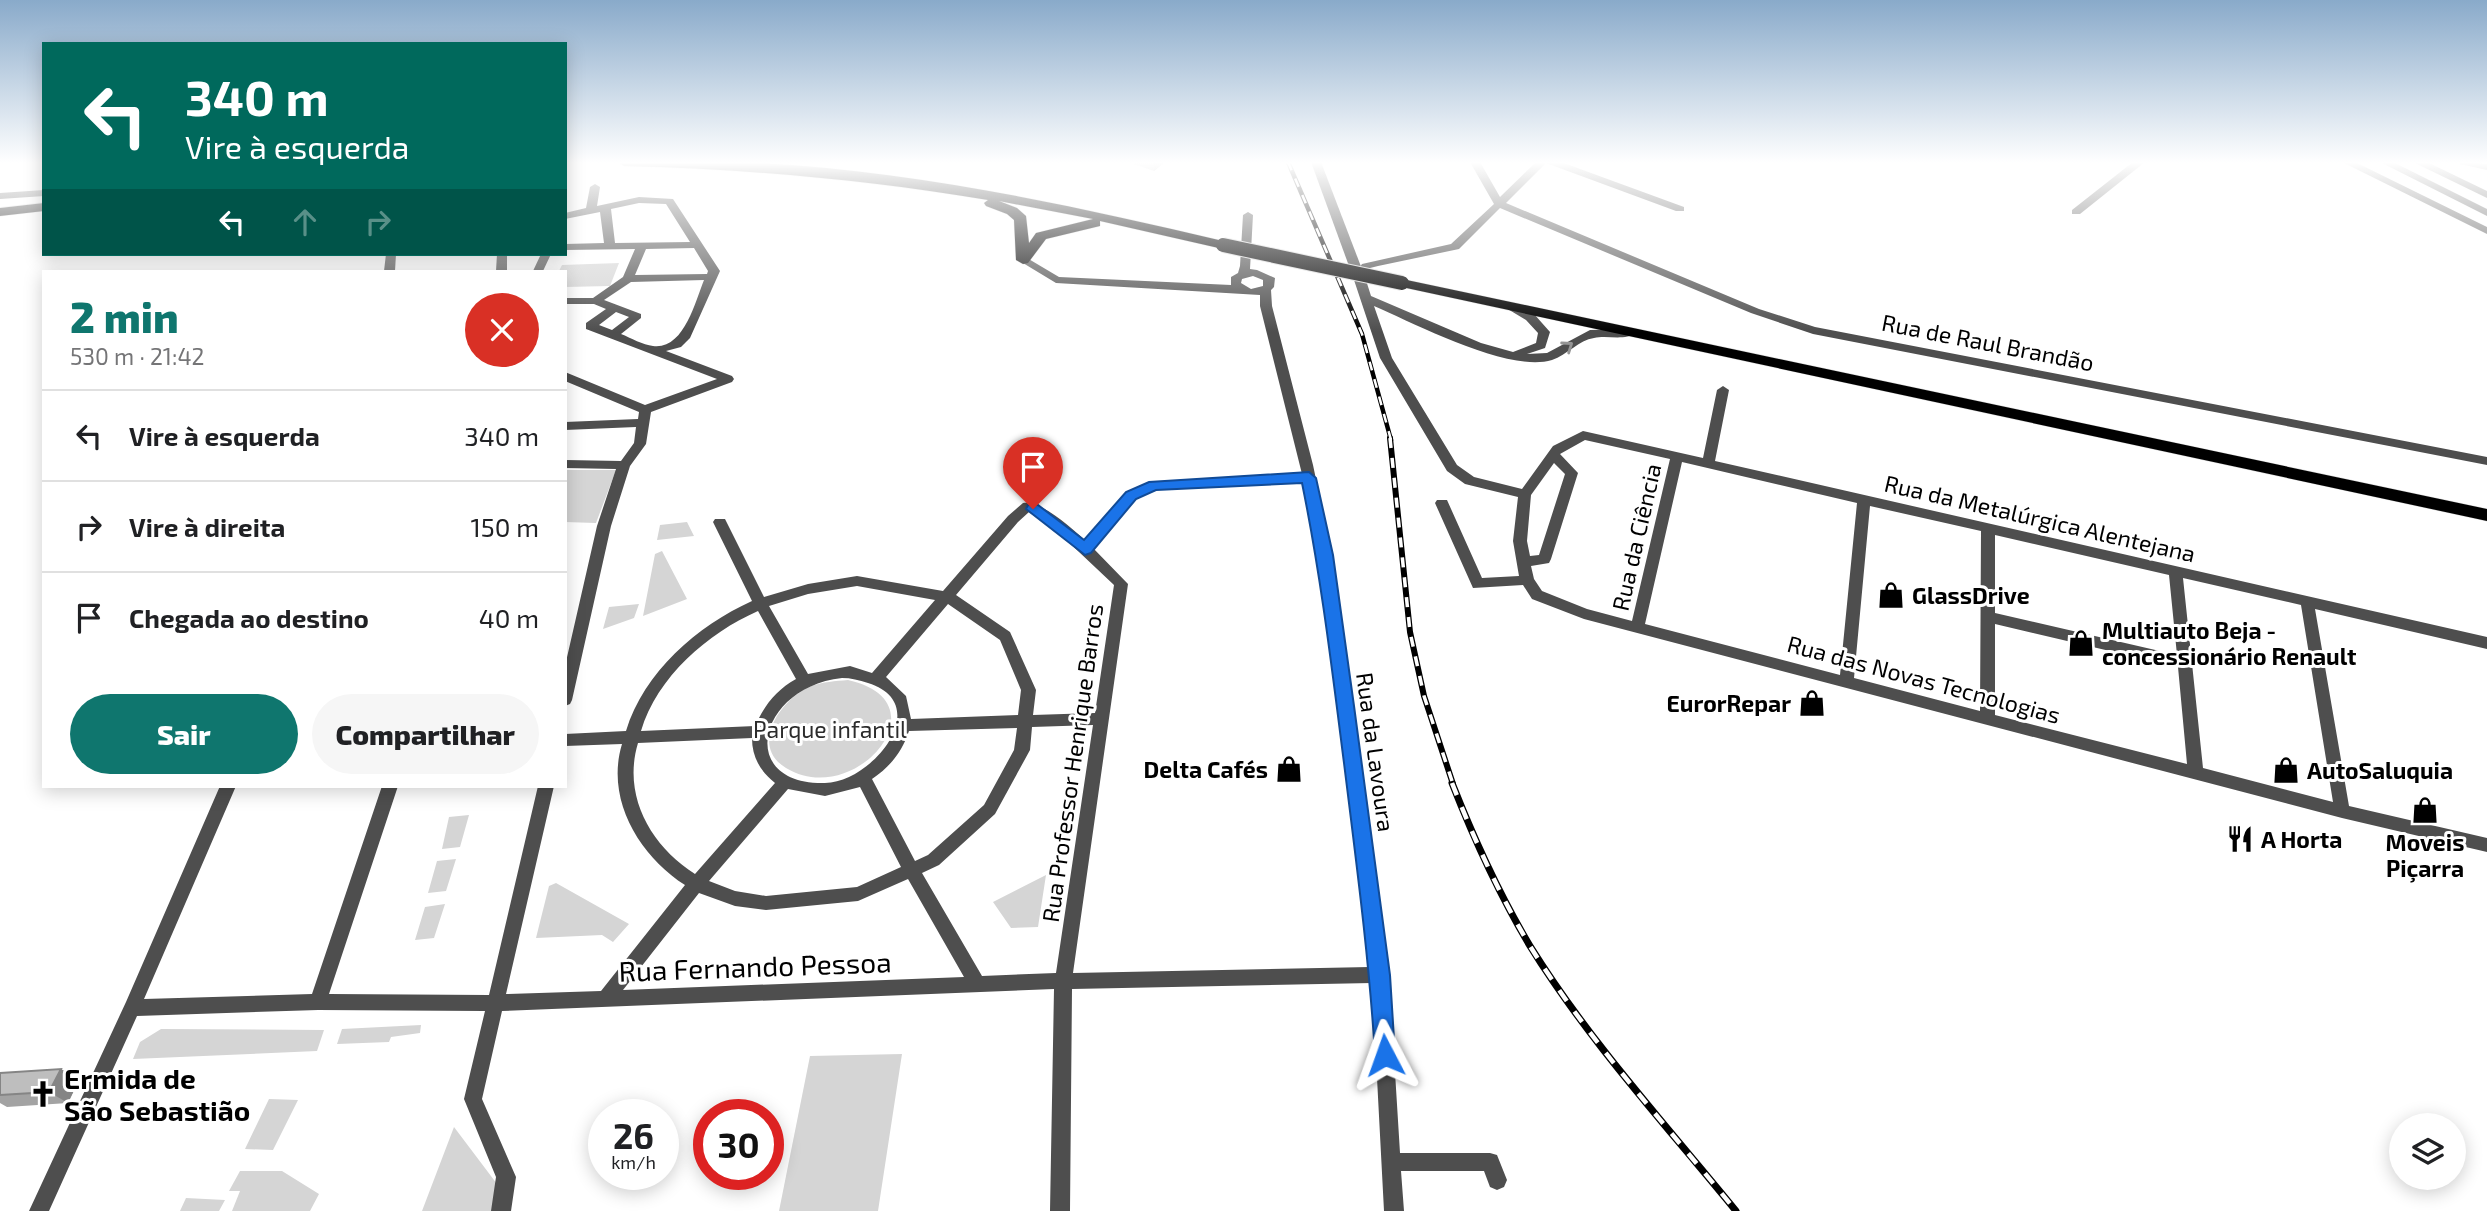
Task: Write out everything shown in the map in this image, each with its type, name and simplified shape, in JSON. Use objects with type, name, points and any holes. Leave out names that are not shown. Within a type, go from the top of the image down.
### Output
[{"type":"main road","points":[[1020,219],[1024,232],[1021,247],[1023,260]]},
{"type":"main road","points":[[1024,232],[1037,219]]},
{"type":"main road","points":[[1023,260],[1053,219]]},
{"type":"main road","points":[[1041,236],[1092,219],[2487,515]]},
{"type":"street","points":[[606,219],[610,247]]},
{"type":"street","points":[[677,351],[714,271],[680,219]]},
{"type":"street","points":[[1248,219],[1241,276],[1252,293],[1266,306]]},
{"type":"street","points":[[1337,219],[1389,365],[1452,468],[1470,481],[1525,494]]},
{"type":"street","points":[[1359,277],[1366,266],[1455,247],[1484,219]]},
{"type":"street","name":"Rua de Raul Brandão","points":[[1534,219],[1755,311],[1812,330],[2487,461]]},
{"type":"street","points":[[2462,219],[2487,231]]},
{"type":"street","points":[[567,247],[697,245]]},
{"type":"street","points":[[628,279],[642,246]]},
{"type":"street","points":[[1023,260],[1056,280],[1210,286],[1241,276]]},
{"type":"street","name":"Rua da Lavoura","points":[[1241,276],[1258,272],[1270,281],[1265,289],[1266,306],[1309,478],[1325,555],[1380,975],[1394,1211]]},
{"type":"street","points":[[595,301],[628,279],[711,277]]},
{"type":"street","points":[[1252,293],[1265,289]]},
{"type":"street","points":[[1366,298],[1477,346],[1538,359],[1561,352],[1590,334],[1631,333]]},
{"type":"street","points":[[567,301],[595,301],[637,316],[614,334]]},
{"type":"street","points":[[1505,354],[1533,350],[1545,339],[1540,325],[1510,306]]},
{"type":"street","points":[[567,426],[643,416],[728,379],[677,351],[655,350],[590,326],[615,308]]},
{"type":"street","points":[[567,377],[643,416]]},
{"type":"street","points":[[1708,463],[1723,390]]},
{"type":"street","points":[[567,691],[604,526],[624,465],[640,444],[643,416]]},
{"type":"street","name":"Rua da Metalúrgica Alentejana","points":[[1554,454],[1583,435],[2487,643]]},
{"type":"street","points":[[1442,503],[1478,584],[1527,580],[1520,541],[1525,494],[1554,454],[1572,473],[1544,559],[1525,562]]},
{"type":"street","name":"Rua da Ciência","points":[[1637,628],[1677,456]]},
{"type":"street","points":[[567,464],[624,465]]},
{"type":"street","points":[[1085,549],[1131,495],[1154,485],[1309,478]]},
{"type":"street","points":[[1846,683],[1864,499]]},
{"type":"street","name":"Rua Professor Henrique Barros","points":[[947,596],[1013,519],[1028,506],[1040,512],[1085,549],[1121,584],[1063,981],[1059,1211]]},
{"type":"street","points":[[720,522],[760,603],[805,681]]},
{"type":"street","points":[[1987,719],[1988,528]]},
{"type":"street","points":[[2175,570],[2196,773]]},
{"type":"street","name":"Rua das Novas Tecnologias","points":[[1527,580],[1537,595],[1584,614],[2342,811],[2487,845]]},
{"type":"street","points":[[857,581],[898,584],[947,596],[972,609],[993,626],[1010,646],[1022,669],[1029,694],[1030,722],[1020,764],[996,805],[960,842],[913,873],[877,889],[839,899],[800,904],[763,903],[728,896],[696,884],[665,863],[642,836],[629,805],[625,772],[630,737],[640,710],[678,659],[730,618],[760,603],[792,592],[857,581]]},
{"type":"street","points":[[877,678],[947,596]]},
{"type":"street","points":[[2307,601],[2342,811]]},
{"type":"street","points":[[1988,618],[2186,663]]},
{"type":"street","points":[[850,672],[877,678],[896,692],[902,702],[905,725],[892,755],[863,778],[831,788],[799,787],[775,775],[761,756],[760,732],[770,709],[780,698],[805,681],[819,676],[850,672]]},
{"type":"street","points":[[905,725],[1102,719]]},
{"type":"street","points":[[567,740],[760,732]]},
{"type":"street","points":[[863,778],[913,873],[978,985]]},
{"type":"street","points":[[606,998],[696,884],[785,782]]},
{"type":"street","points":[[39,1211],[132,1008],[227,788]]},
{"type":"street","points":[[318,1002],[389,788]]},
{"type":"street","points":[[502,1211],[506,1177],[473,1099],[546,788]]},
{"type":"street","name":"Rua Fernando Pessoa","points":[[132,1008],[318,1002],[496,1003],[1063,981],[1380,975]]},
{"type":"street","points":[[1392,1162],[1490,1163],[1497,1180]]},
{"type":"green space","points":[[619,263],[610,286],[567,287],[567,270],[560,270],[562,265]]},
{"type":"green space","points":[[567,470],[616,470],[596,523],[567,522]]},
{"type":"green space","points":[[687,522],[694,536],[657,540],[660,525]]},
{"type":"green space","points":[[662,551],[687,599],[643,616],[655,554]]},
{"type":"green space","points":[[639,604],[634,618],[603,629],[609,607]]},
{"type":"green space","name":"Parque infantil","points":[[848,680],[877,692],[890,709],[890,729],[880,748],[862,764],[838,775],[812,777],[786,768],[775,758],[770,747],[773,723],[780,711],[800,692],[811,686]]},
{"type":"green space","points":[[469,815],[460,847],[442,849],[449,817]]},
{"type":"green space","points":[[456,859],[446,891],[428,893],[437,861]]},
{"type":"green space","points":[[1046,875],[1038,927],[1011,928],[993,902]]},
{"type":"green space","points":[[556,883],[629,924],[613,942],[602,935],[536,938],[549,886]]},
{"type":"green space","points":[[445,904],[434,938],[415,940],[425,907]]},
{"type":"green space","points":[[421,1025],[420,1033],[391,1037],[389,1042],[337,1044],[342,1029]]},
{"type":"green space","points":[[161,1029],[324,1030],[317,1051],[133,1059],[140,1042]]},
{"type":"green space","points":[[902,1054],[878,1211],[779,1211],[810,1056]]},
{"type":"green space","points":[[269,1099],[298,1100],[273,1150],[245,1149]]},
{"type":"green space","points":[[454,1127],[497,1184],[492,1211],[422,1211]]},
{"type":"green space","points":[[240,1171],[282,1171],[319,1194],[310,1211],[232,1211],[240,1191],[229,1191]]},
{"type":"green space","points":[[186,1198],[225,1200],[219,1211],[180,1211]]},
{"type":"building","points":[[61,1069],[49,1092],[0,1095],[0,1073]]},
{"type":"railway","points":[[1312,219],[1362,334],[1391,440]]},
{"type":"railway","points":[[1390,438],[1410,632],[1424,696],[1453,784]]},
{"type":"railway","points":[[1452,783],[1497,886],[1553,981],[1629,1082],[1736,1211]]},
{"type":"place","name":"GlassDrive","points":[[1891,595]]},
{"type":"place","name":"Multiauto Beja - concessionário Renault","points":[[2081,643]]},
{"type":"place","name":"EurorRepar","points":[[1812,703]]},
{"type":"place","name":"Delta Cafés","points":[[1289,769]]},
{"type":"place","name":"AutoSaluquia","points":[[2286,770]]},
{"type":"place","name":"Moveis Piçarra","points":[[2425,810]]},
{"type":"place","name":"A Horta","points":[[2240,839]]},
{"type":"place","name":"Ermida de São Sebastião","points":[[43,1094]]},
{"type":"route","points":[[1033,509],[1085,549],[1131,495],[1154,485],[1309,478],[1325,555],[1345,706],[1380,975],[1385,1055]]}]
